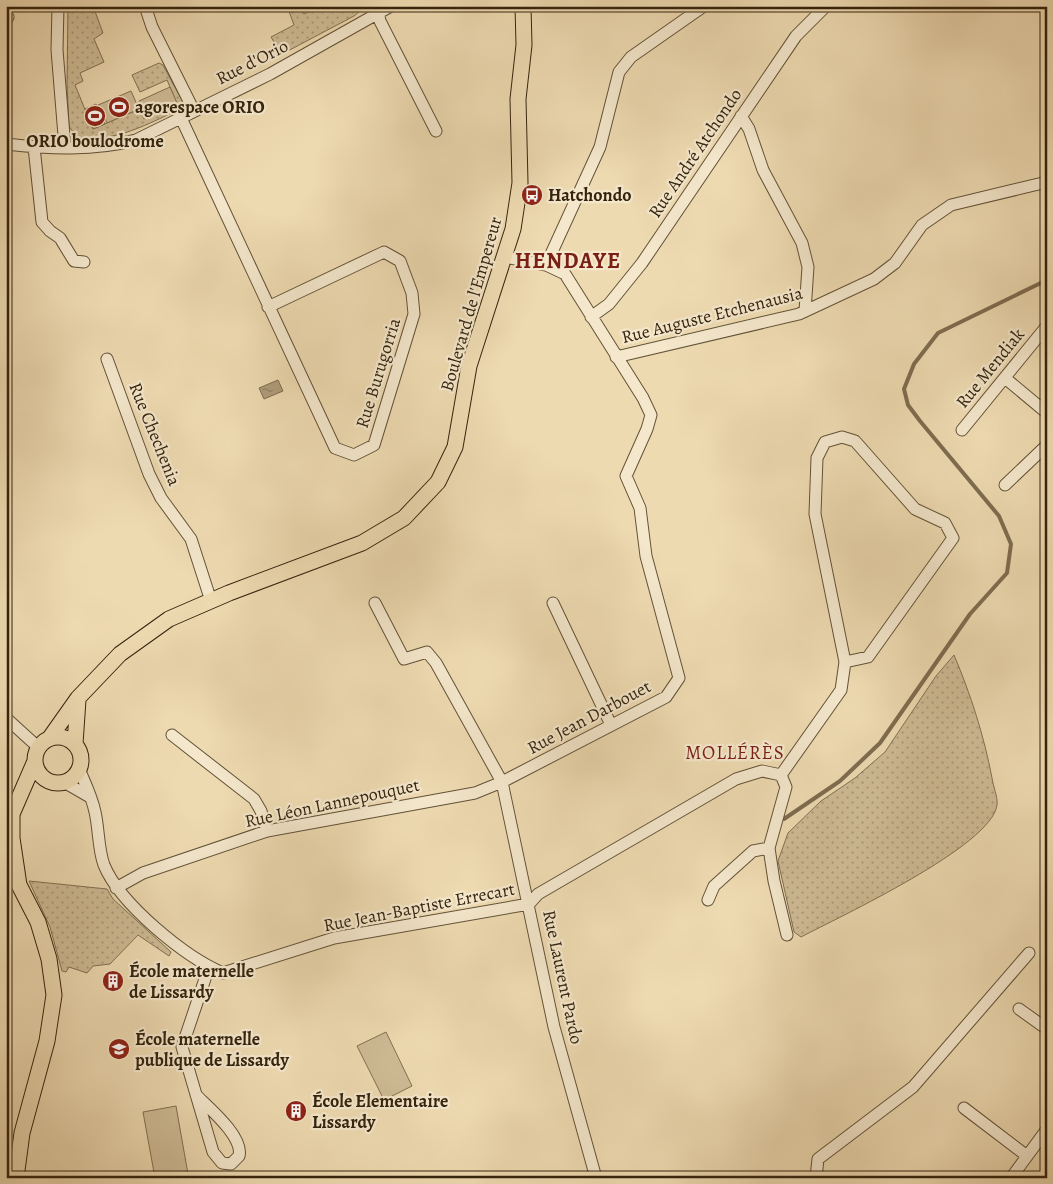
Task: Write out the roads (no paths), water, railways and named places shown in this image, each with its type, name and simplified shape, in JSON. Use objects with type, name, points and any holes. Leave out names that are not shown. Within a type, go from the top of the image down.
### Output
[{"type":"main road","name":"Boulevard de l'Empereur","points":[[16,1178],[22,1132],[47,1041],[54,995],[49,959],[38,922],[19,885],[12,814],[41,748],[78,698],[127,649],[169,619],[211,601],[362,544],[404,518],[438,482],[455,447],[469,366],[514,229],[520,183],[518,98],[524,45],[523,6]]},
{"type":"main road","points":[[22,792],[76,775],[81,756],[75,744],[78,698]]},
{"type":"main road","points":[[57,782],[39,773],[41,748],[63,737],[75,744]]},
{"type":"street","points":[[58,6],[57,50],[65,148]]},
{"type":"street","points":[[145,6],[152,27],[194,111]]},
{"type":"street","name":"Rue d'Orio","points":[[6,144],[65,148],[118,145],[136,140],[270,74],[379,10],[391,6]]},
{"type":"street","points":[[546,265],[600,147],[619,72],[631,57],[704,6]]},
{"type":"street","name":"Rue André Atchondo","points":[[591,316],[609,304],[642,263],[796,36],[826,6]]},
{"type":"street","points":[[379,10],[380,21],[436,131]]},
{"type":"street","points":[[741,116],[749,130],[763,170],[802,243],[808,267],[805,311]]},
{"type":"street","name":"Rue Burugorria","points":[[181,118],[268,307],[335,448],[354,455],[374,445],[414,314],[412,293],[400,261],[384,252],[268,307]]},
{"type":"street","points":[[34,147],[42,222],[60,238],[74,261],[84,262]]},
{"type":"street","name":"Rue Auguste Etchenausia","points":[[616,357],[764,323],[805,311],[874,279],[895,262],[922,225],[951,205],[1047,182]]},
{"type":"street","points":[[505,257],[546,265],[565,274],[616,357]]},
{"type":"street","name":"Rue Mendiak","points":[[962,430],[1046,327]]},
{"type":"street","name":"Rue Jean Darbouet","points":[[502,782],[666,697],[679,678],[646,556],[640,508],[626,476],[648,429],[651,414],[643,398],[616,357]]},
{"type":"street","name":"Rue Chechenia","points":[[107,360],[149,474],[160,498],[191,539],[211,601]]},
{"type":"street","points":[[1005,378],[1047,413]]},
{"type":"street","points":[[788,936],[774,881],[769,848],[786,787],[780,775],[841,690],[845,662],[815,514],[817,458],[825,442],[842,436],[855,441],[915,509],[945,523],[953,538],[868,657],[845,662]]},
{"type":"street","points":[[1005,485],[1047,445]]},
{"type":"street","name":"Rue Laurent Pardo","points":[[375,603],[404,659],[428,652],[436,663],[502,782],[554,1027],[596,1178]]},
{"type":"street","points":[[553,603],[611,725]]},
{"type":"street","points":[[6,718],[41,748]]},
{"type":"street","points":[[172,735],[254,799],[261,811],[267,831]]},
{"type":"street","name":"Rue Jean-Baptiste Errecart","points":[[79,769],[95,811],[104,864],[116,888],[166,938],[209,967],[223,973],[334,938],[529,904],[538,894],[736,779],[762,771],[780,775]]},
{"type":"street","points":[[57,782],[90,797]]},
{"type":"street","name":"Rue Léon Lannepouquet","points":[[116,888],[142,874],[267,831],[475,793],[502,782]]},
{"type":"street","points":[[708,900],[714,886],[753,851],[769,848]]},
{"type":"street","points":[[816,1178],[818,1159],[913,1087],[1029,953]]},
{"type":"street","points":[[196,1095],[226,1126],[239,1145],[238,1156],[231,1164],[222,1163],[216,1158],[196,1095],[182,1047],[209,967]]},
{"type":"street","points":[[1019,1009],[1047,1030]]},
{"type":"street","points":[[964,1108],[1027,1156]]},
{"type":"street","points":[[1011,1178],[1047,1129]]},
{"type":"water","points":[[278,380],[283,391],[264,399],[259,388]]},
{"type":"waterway","points":[[784,819],[840,781],[880,743],[970,614],[1007,573],[1011,544],[999,516],[908,405],[904,389],[914,364],[938,333],[1047,280]]},
{"type":"place","name":"agorespace ORIO","points":[[119,107]]},
{"type":"place","name":"ORIO boulodrome","points":[[95,116]]},
{"type":"place","name":"Hatchondo","points":[[532,195]]},
{"type":"place","name":"École maternelle de Lissardy","points":[[113,981]]},
{"type":"place","name":"École maternelle publique de Lissardy","points":[[119,1049]]},
{"type":"place","name":"École Elementaire Lissardy","points":[[296,1111]]},
{"type":"district","name":"HENDAYE","points":[[568,261]]},
{"type":"district","name":"MOLLÉRÈS","points":[[735,753]]}]
